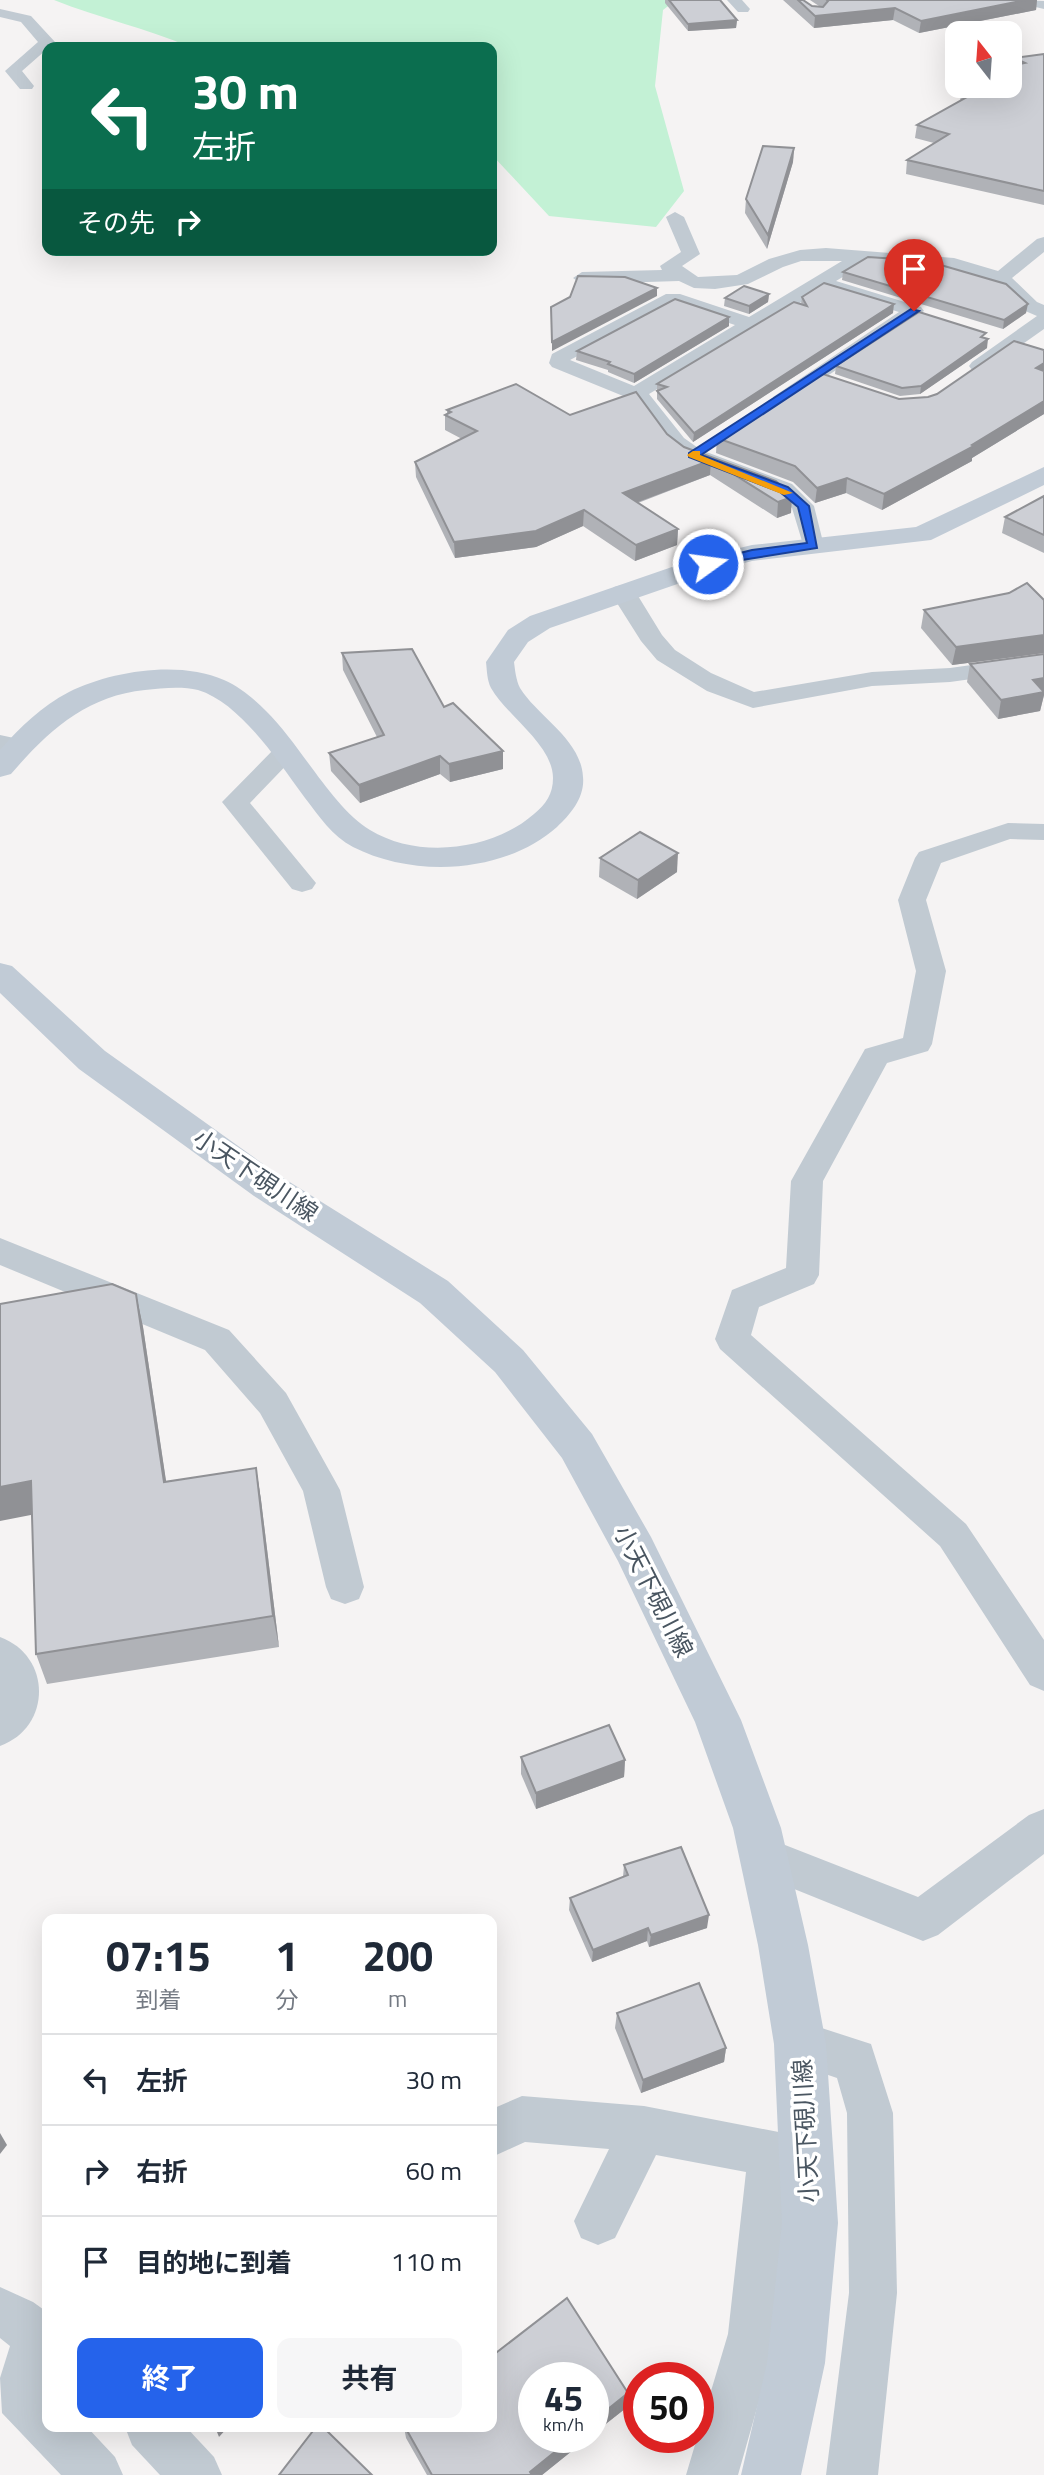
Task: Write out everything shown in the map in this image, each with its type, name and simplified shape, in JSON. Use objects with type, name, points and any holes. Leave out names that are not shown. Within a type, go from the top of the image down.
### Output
[{"type":"main road","points":[[0,768],[9,745],[75,698],[127,682],[171,679],[212,685],[242,704],[286,752],[341,824],[364,840],[405,855],[466,856],[508,846],[542,826],[566,799],[569,771],[561,755],[505,687],[500,662],[518,636],[540,622],[719,561],[752,553],[922,534],[1044,475]]},
{"type":"main road","name":"小天下硯川線","points":[[0,974],[92,1060],[267,1186],[434,1292],[509,1361],[577,1446],[635,1550],[718,1720],[757,1828],[783,1945],[800,2043],[789,2157],[810,2223],[796,2363],[771,2475]]},
{"type":"street","points":[[1024,0],[1044,5]]},
{"type":"street","points":[[0,13],[26,19],[47,42]]},
{"type":"street","points":[[26,86],[13,71],[42,46]]},
{"type":"street","points":[[675,217],[691,254],[669,266],[694,282],[741,280],[776,263],[800,256],[865,255],[954,264],[1001,278],[1030,306],[1044,312]]},
{"type":"street","points":[[1001,278],[1044,243]]},
{"type":"street","points":[[635,394],[865,255]]},
{"type":"street","points":[[582,278],[683,275]]},
{"type":"street","points":[[770,405],[920,313],[821,282]]},
{"type":"street","points":[[750,324],[673,298],[559,358],[559,363],[640,396],[676,443],[693,455],[784,489],[803,506],[813,545]]},
{"type":"street","points":[[959,380],[1044,320]]},
{"type":"street","points":[[989,334],[1013,342]]},
{"type":"street","points":[[814,377],[838,385]]},
{"type":"street","points":[[693,455],[715,441]]},
{"type":"street","points":[[622,592],[659,649],[698,676],[735,695],[753,700],[872,679],[950,675],[1044,662]]},
{"type":"street","points":[[286,752],[235,803],[302,883]]},
{"type":"street","points":[[1044,832],[1008,831],[929,858],[912,900],[931,971],[917,1044],[876,1056],[807,1181],[802,1275],[744,1299],[732,1339],[953,1535],[1044,1673]]},
{"type":"street","points":[[0,1251],[217,1340],[273,1402],[321,1490],[345,1587]]},
{"type":"street","points":[[0,1654],[14,1667],[20,1704],[0,1728]]},
{"type":"street","points":[[762,1856],[923,1920],[1044,1829]]},
{"type":"street","points":[[800,2043],[855,2060],[870,2113],[873,2293],[852,2475]]},
{"type":"street","points":[[497,2132],[522,2119],[645,2129],[789,2157],[753,2334],[712,2475]]},
{"type":"street","points":[[598,2221],[645,2129]]},
{"type":"street","points":[[29,2330],[20,2395],[42,2418]]},
{"type":"street","points":[[56,2432],[97,2475]]},
{"type":"street","points":[[155,2432],[196,2475]]},
{"type":"green space","points":[[54,0],[676,0],[663,10],[655,86],[684,191],[656,227],[549,216],[497,160],[497,42],[177,42]]},
{"type":"building","points":[[669,0],[720,0],[737,20],[688,24]]},
{"type":"building","points":[[798,0],[823,7],[827,0],[1026,0],[921,21],[895,8],[815,16]]},
{"type":"building","points":[[1044,54],[1044,191],[907,160],[949,134],[917,125],[965,98],[1022,98],[1022,64],[1025,63],[1022,57]]},
{"type":"building","points":[[763,146],[794,148],[768,235],[746,199]]},
{"type":"building","points":[[868,257],[927,261],[1006,284],[1028,304],[1004,320],[843,272]]},
{"type":"building","points":[[578,276],[625,277],[657,288],[552,342],[551,307],[570,297]]},
{"type":"building","points":[[824,283],[894,304],[694,433],[657,391],[667,387],[657,384],[794,302],[807,306],[802,297]]},
{"type":"building","points":[[744,286],[769,294],[749,306],[725,298]]},
{"type":"building","points":[[675,299],[729,317],[634,374],[608,364],[610,362],[577,351]]},
{"type":"building","points":[[919,312],[986,333],[981,337],[988,339],[921,386],[902,388],[836,366]]},
{"type":"building","points":[[1014,341],[1044,350],[1044,363],[1036,368],[1044,371],[1044,401],[972,445],[974,446],[884,494],[847,478],[817,488],[795,466],[717,438],[817,372],[899,399],[928,397],[937,394]]},
{"type":"building","points":[[516,384],[570,415],[636,392],[667,434],[684,447],[776,481],[792,497],[778,502],[711,460],[623,493],[678,529],[636,545],[584,510],[536,531],[454,542],[415,462],[477,431],[445,415],[451,412],[447,410]]},
{"type":"building","points":[[1044,496],[1044,535],[1005,517]]},
{"type":"building","points":[[1027,583],[1044,600],[1044,635],[956,647],[924,610],[1009,593]]},
{"type":"building","points":[[412,649],[444,707],[453,703],[503,751],[449,764],[440,756],[359,785],[329,753],[384,735],[342,653]]},
{"type":"building","points":[[1044,654],[1044,678],[1033,680],[1044,692],[1001,700],[970,664]]},
{"type":"building","points":[[640,832],[678,853],[638,880],[600,858]]},
{"type":"building","points":[[112,1284],[136,1294],[164,1482],[256,1468],[273,1616],[36,1654],[31,1481],[0,1487],[0,1304]]},
{"type":"building","points":[[609,1725],[625,1760],[536,1793],[521,1757]]},
{"type":"building","points":[[681,1847],[709,1915],[651,1935],[648,1928],[593,1950],[570,1898],[628,1875],[624,1865]]},
{"type":"building","points":[[699,1983],[726,2048],[643,2080],[617,2013]]},
{"type":"building","points":[[567,2298],[608,2362],[518,2362],[518,2453],[553,2453],[530,2472],[532,2475],[432,2475],[408,2432],[497,2432],[497,2352]]},
{"type":"building","points":[[609,2363],[623,2385],[623,2397],[609,2408]]},
{"type":"building","points":[[312,2432],[328,2432],[372,2475],[279,2475]]},
{"type":"slow traffic","points":[[696,453],[693,455],[784,489],[788,493]]},
{"type":"route","points":[[708,564],[752,553],[813,545],[803,506],[784,489],[693,455],[914,311]]}]
